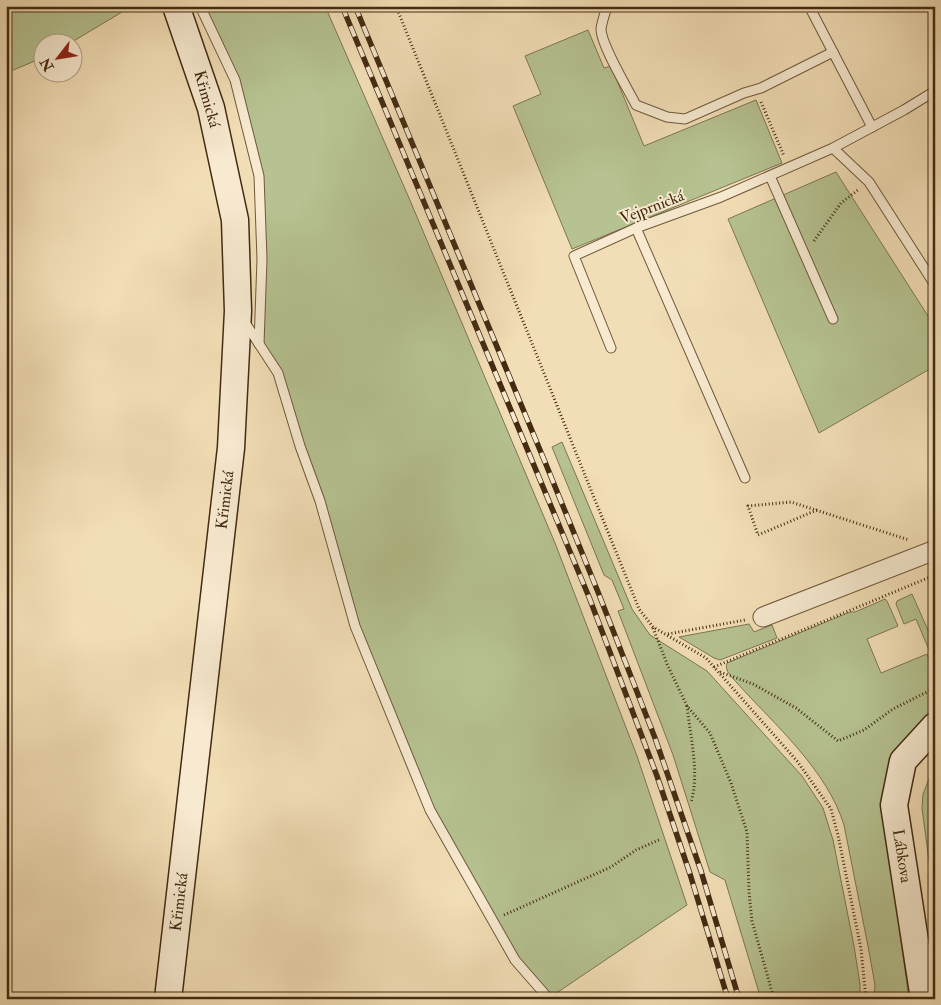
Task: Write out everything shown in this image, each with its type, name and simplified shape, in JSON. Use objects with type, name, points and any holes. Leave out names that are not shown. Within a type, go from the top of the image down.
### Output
[{"type":"main road","name":"Křimická","points":[[168,999],[231,448],[238,311],[235,220],[211,108],[184,7]]},
{"type":"main road","name":"Lábkova","points":[[924,999],[894,805],[903,761],[935,726]]},
{"type":"street","points":[[763,617],[928,552]]},
{"type":"lane","points":[[607,6],[601,32],[607,48],[636,105],[667,117],[685,119],[755,90],[833,52]]},
{"type":"lane","points":[[809,6],[872,128]]},
{"type":"lane","points":[[184,7],[235,80],[259,176],[262,259],[259,344]]},
{"type":"lane","name":"Vejprnická","points":[[611,348],[574,256],[636,228],[721,197],[833,148],[872,128],[935,91]]},
{"type":"lane","points":[[833,148],[869,182],[935,285]]},
{"type":"lane","points":[[770,176],[833,319]]},
{"type":"lane","points":[[636,228],[745,478]]},
{"type":"lane","points":[[238,311],[278,373],[300,446],[320,501],[355,626],[430,810],[515,960],[549,999]]},
{"type":"path","points":[[396,6],[639,609],[653,627],[667,664],[687,706],[710,733],[731,783],[747,832],[752,921],[774,999]]},
{"type":"path","points":[[755,90],[789,167]]},
{"type":"path","points":[[806,254],[841,203],[869,182]]},
{"type":"path","points":[[817,510],[758,535],[748,506],[791,502],[817,510],[912,541],[928,552]]},
{"type":"path","points":[[714,667],[935,574]]},
{"type":"path","points":[[667,634],[763,617]]},
{"type":"path","points":[[653,627],[706,658],[797,761],[831,810],[838,835],[861,949],[866,999]]},
{"type":"path","points":[[718,671],[753,684],[796,708],[838,741],[864,730],[893,709],[935,688]]},
{"type":"path","points":[[687,706],[695,790],[691,802]]},
{"type":"path","points":[[492,920],[611,867],[636,850],[660,838]]},
{"type":"green space","points":[[6,6],[132,6],[82,36],[82,32],[32,32],[32,62],[6,73]]},
{"type":"green space","points":[[200,6],[325,6],[409,198],[555,543],[637,756],[687,905],[549,998],[515,960],[430,810],[355,626],[278,373],[259,344],[259,176],[235,80]]},
{"type":"green space","points":[[588,30],[604,68],[611,66],[644,146],[756,100],[782,163],[572,249],[513,106],[541,94],[525,56]]},
{"type":"green space","points":[[836,172],[935,327],[935,366],[819,433],[728,219]]},
{"type":"green space","points":[[562,442],[632,609],[650,635],[707,671],[802,776],[823,808],[833,840],[854,946],[860,984],[860,999],[761,999],[725,880],[710,872],[673,755],[618,611],[624,609],[612,580],[604,575],[552,447]]},
{"type":"green space","points":[[912,594],[935,646],[935,708],[917,725],[901,745],[887,839],[909,999],[874,999],[875,985],[868,946],[844,825],[836,805],[813,767],[731,676],[726,666],[727,663],[885,599],[898,626],[867,639],[881,673],[927,654],[929,659],[932,657],[916,619],[904,624],[896,604],[897,601]]},
{"type":"green space","points":[[749,624],[754,632],[772,625],[777,638],[720,660],[679,637]]},
{"type":"green space","points":[[935,764],[935,907],[922,808],[923,794]]},
{"type":"railway","points":[[342,6],[589,597],[657,776],[690,874],[728,999]]},
{"type":"railway","points":[[355,6],[545,462],[655,738],[701,871],[739,999]]}]
